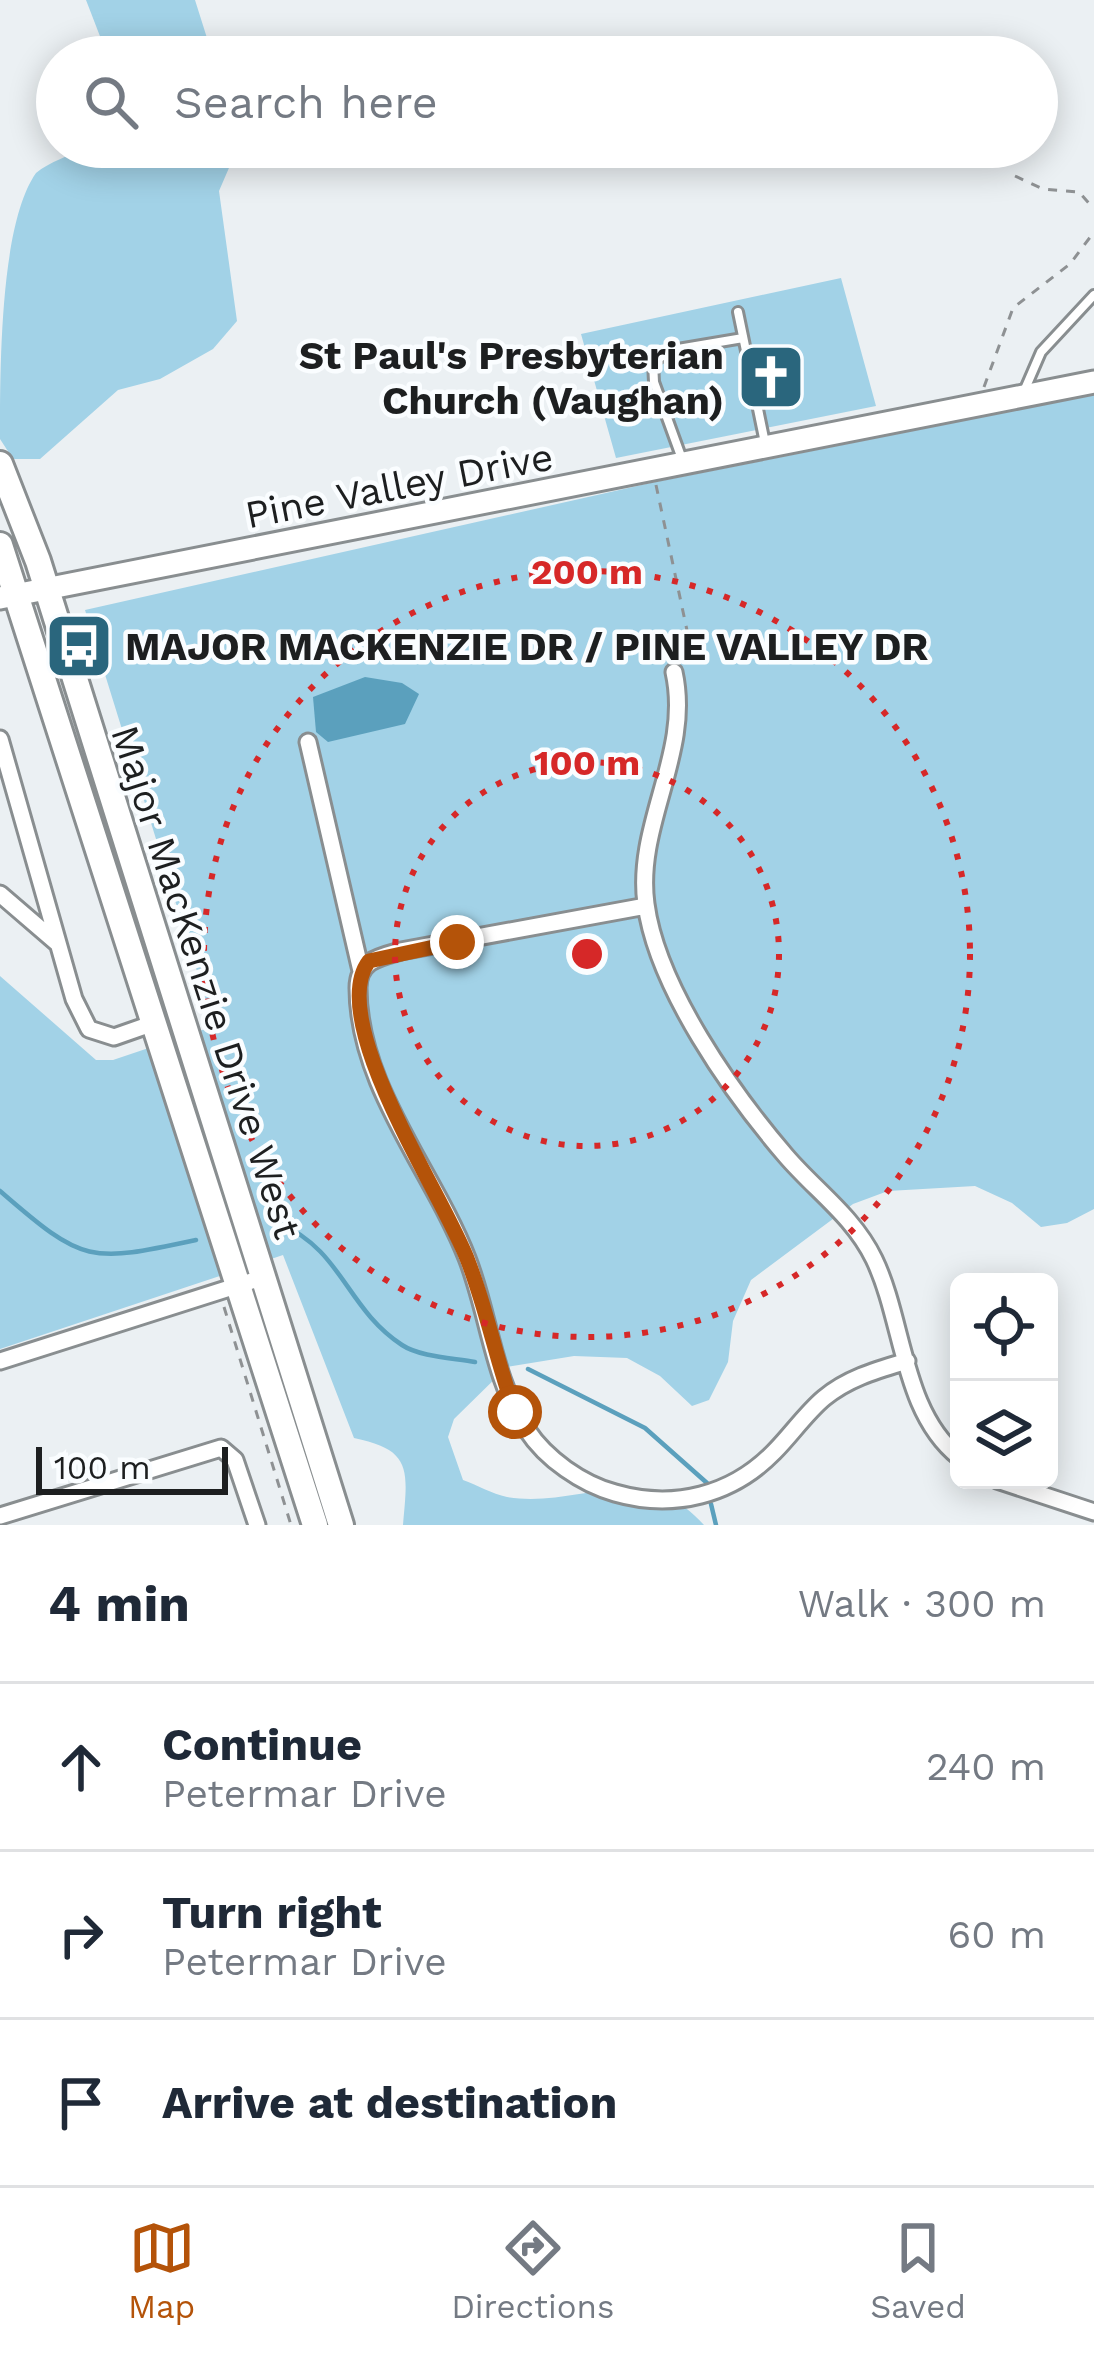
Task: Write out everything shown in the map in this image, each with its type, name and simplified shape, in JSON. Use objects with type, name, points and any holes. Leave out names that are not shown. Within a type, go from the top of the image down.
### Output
[{"type":"main road","name":"Major MacKenzie Drive West","points":[[0,464],[48,592],[252,1280],[314,1525]]},
{"type":"main road","name":"Major MacKenzie Drive West","points":[[0,545],[9,597],[154,1023],[341,1525]]},
{"type":"street","name":"Pine Valley Drive","points":[[9,597],[766,451],[1094,382]]},
{"type":"street","points":[[674,672],[681,720],[645,860],[646,906],[694,1030],[718,1068],[786,1156],[864,1239],[933,1428],[950,1447]]},
{"type":"street","points":[[0,739],[59,945],[89,1029],[114,1036],[154,1023]]},
{"type":"street","points":[[308,742],[362,971]]},
{"type":"street","points":[[0,895],[59,945]]},
{"type":"street","points":[[646,906],[401,951],[369,961],[362,971],[358,988],[370,1057],[458,1235],[515,1412],[531,1437],[572,1473],[612,1493],[637,1498],[698,1497],[733,1485],[755,1469],[819,1401],[844,1384],[907,1361]]},
{"type":"street","points":[[0,1361],[252,1280]]},
{"type":"street","points":[[0,1516],[216,1448],[232,1455],[257,1525]]},
{"type":"street","points":[[1024,1489],[1094,1512]]},
{"type":"lane","points":[[1024,397],[1041,352],[1094,295]]},
{"type":"lane","points":[[738,311],[766,451]]},
{"type":"lane","points":[[685,466],[654,382],[653,362],[672,350],[743,338]]},
{"type":"path","points":[[1015,176],[1043,189],[1078,192],[1094,209]]},
{"type":"path","points":[[979,406],[1012,308],[1070,264],[1094,232]]},
{"type":"path","points":[[653,472],[688,635],[674,672]]},
{"type":"path","points":[[224,1307],[291,1525]]},
{"type":"shaded area","points":[[86,0],[195,0],[206,36],[100,36]]},
{"type":"shaded area","points":[[44,168],[229,168],[219,191],[237,321],[213,349],[160,379],[118,390],[40,459],[13,459],[0,439],[4,298],[15,226],[36,173]]},
{"type":"shaded area","points":[[841,278],[876,406],[616,458],[581,334]]},
{"type":"shaded area","points":[[1094,395],[1094,1209],[1067,1223],[1041,1227],[1012,1203],[975,1186],[888,1191],[853,1204],[751,1280],[733,1321],[728,1362],[709,1400],[692,1406],[660,1376],[627,1358],[574,1356],[507,1367],[454,1419],[448,1437],[463,1480],[490,1492],[533,1499],[634,1489],[681,1505],[704,1525],[403,1525],[402,1465],[387,1449],[354,1438],[283,1255],[0,1349],[0,976],[96,1060],[113,1060],[214,1026],[85,610],[655,482]]},
{"type":"shaded area","points":[[365,677],[402,683],[419,694],[405,724],[328,742],[316,732],[313,697]]},
{"type":"building","name":"St Paul's Presbyterian Church (Vaughan)","points":[[777,357],[785,394],[765,398],[757,361]]},
{"type":"waterway","points":[[0,1191],[51,1233],[89,1252],[132,1252],[196,1240]]},
{"type":"waterway","points":[[279,1223],[317,1249],[368,1314],[402,1345],[427,1355],[475,1362]]},
{"type":"waterway","points":[[528,1369],[645,1428],[707,1483]]},
{"type":"waterway","points":[[711,1504],[716,1525]]},
{"type":"place","name":"St Paul's Presbyterian Church (Vaughan)","points":[[771,377]]},
{"type":"place","name":"MAJOR MACKENZIE DR / PINE VALLEY DR","points":[[79,646]]},
{"type":"route","points":[[457,942],[369,961],[358,988],[370,1057],[458,1235],[515,1412]]}]
